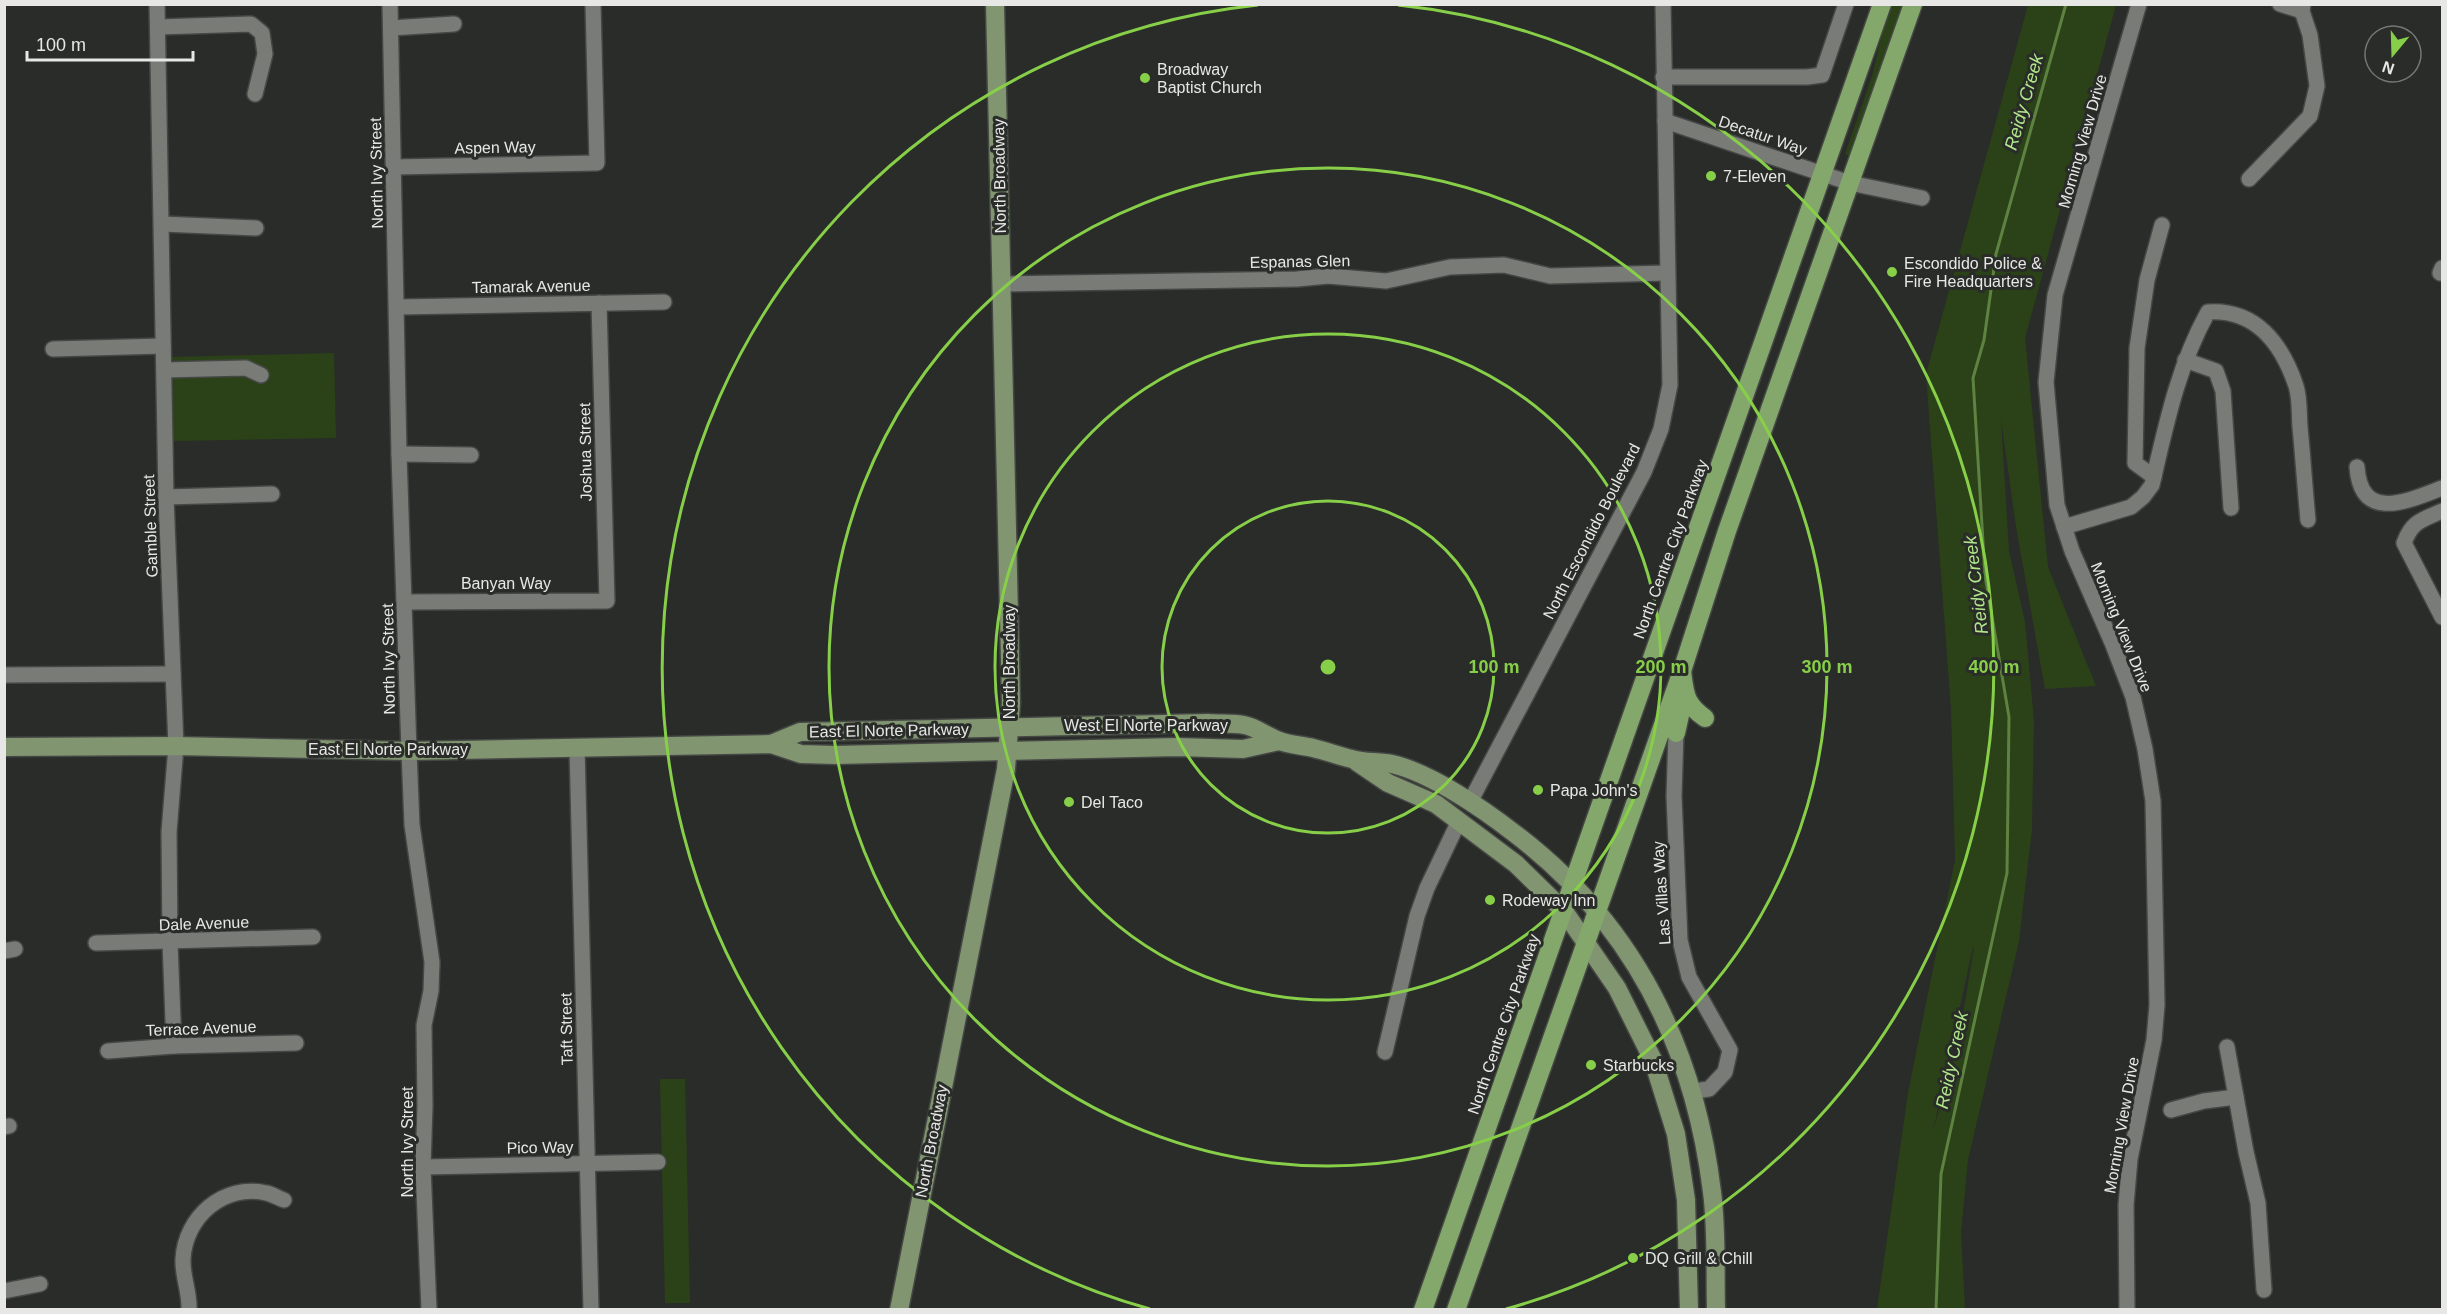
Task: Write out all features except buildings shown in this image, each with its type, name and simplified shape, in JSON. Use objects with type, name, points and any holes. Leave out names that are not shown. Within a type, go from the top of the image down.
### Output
[{"type":"highway","name":"North Centre City Parkway","points":[[1423,1310],[1882,4]]},
{"type":"highway","points":[[1456,1310],[1682,671],[1727,531],[1913,4]]},
{"type":"highway","points":[[1676,733],[1684,693],[1682,671]]},
{"type":"highway","points":[[1684,693],[1691,708],[1705,718]]},
{"type":"main road","name":"North Broadway","points":[[899,1310],[1006,771],[1008,751],[1011,703],[995,4]]},
{"type":"main road","name":"West El Norte Parkway","points":[[1009,726],[1208,723],[1246,725],[1279,741],[1354,760],[1393,764],[1436,782],[1470,802],[1527,843],[1573,884],[1617,936],[1658,1002],[1671,1029],[1693,1091],[1712,1194],[1716,1310]]},
{"type":"main road","name":"East El Norte Parkway","points":[[771,744],[800,732],[1009,726]]},
{"type":"main road","name":"West El Norte Parkway","points":[[1008,751],[1178,747],[1243,749],[1279,741]]},
{"type":"main road","name":"East El Norte Parkway","points":[[4,747],[176,746],[409,752],[771,744],[801,754],[1008,751]]},
{"type":"main road","name":"West El Norte Parkway","points":[[1354,760],[1388,783],[1436,804],[1516,864],[1564,911],[1630,1011],[1653,1060],[1669,1107],[1682,1167],[1686,1200],[1689,1310]]},
{"type":"street","name":"Gamble Street","points":[[157,4],[166,497],[176,746],[169,832],[174,1046]]},
{"type":"street","name":"North Ivy Street","points":[[390,4],[399,454],[412,825],[432,962],[431,990],[424,1025],[423,1167],[429,1310]]},
{"type":"street","name":"Aspen Way","points":[[394,167],[597,163],[593,4]]},
{"type":"street","name":"North Escondido Boulevard","points":[[1470,802],[1644,472],[1661,429],[1670,385],[1662,4]]},
{"type":"street","points":[[1663,77],[1807,77],[1822,75],[1846,4]]},
{"type":"street","name":"Morning View Drive","points":[[2127,1310],[2126,1205],[2130,1159],[2154,1040],[2157,1005],[2153,801],[2145,749],[2133,697],[2072,551],[2057,505],[2046,382],[2055,296],[2139,4]]},
{"type":"street","points":[[2249,178],[2310,116],[2317,86],[2310,35],[2302,8],[2280,4]]},
{"type":"street","points":[[158,27],[251,24],[262,33],[265,54],[255,94]]},
{"type":"street","points":[[391,28],[454,24]]},
{"type":"street","name":"Decatur Way","points":[[1665,121],[1823,175],[1922,198]]},
{"type":"street","points":[[162,224],[256,228]]},
{"type":"street","points":[[2154,477],[2135,463],[2136,360],[2147,280],[2162,225]]},
{"type":"street","name":"Espanas Glen","points":[[1002,284],[1285,279],[1328,276],[1386,281],[1450,267],[1504,265],[1550,276],[1667,273]]},
{"type":"street","name":"Tamarak Avenue","points":[[397,307],[664,302]]},
{"type":"street","name":"Joshua Street","points":[[599,303],[607,601]]},
{"type":"street","points":[[2064,527],[2131,507],[2152,485],[2174,394],[2185,360],[2191,342],[2208,312],[2239,314],[2262,329],[2281,351],[2297,388],[2308,520]]},
{"type":"street","points":[[53,349],[164,346]]},
{"type":"street","points":[[2185,360],[2216,371],[2223,391],[2231,508]]},
{"type":"street","points":[[164,370],[246,368],[261,375]]},
{"type":"street","points":[[399,454],[471,455]]},
{"type":"street","points":[[2357,467],[2358,485],[2368,498],[2387,504],[2405,502],[2442,488]]},
{"type":"street","points":[[166,497],[272,494]]},
{"type":"street","points":[[2442,511],[2414,523],[2408,530],[2404,543],[2442,617]]},
{"type":"street","name":"Banyan Way","points":[[405,602],[607,601]]},
{"type":"street","points":[[4,675],[173,674]]},
{"type":"street","name":"Las Villas Way","points":[[1676,733],[1674,796],[1680,940],[1689,977],[1730,1050],[1725,1072],[1709,1089],[1693,1091]]},
{"type":"street","name":"Taft Street","points":[[577,747],[591,1310]]},
{"type":"street","points":[[1385,1052],[1418,913],[1427,888],[1459,822]]},
{"type":"street","name":"Dale Avenue","points":[[96,943],[314,937]]},
{"type":"street","name":"Terrace Avenue","points":[[108,1051],[174,1046],[296,1043]]},
{"type":"street","points":[[2227,1047],[2258,1203],[2264,1290]]},
{"type":"street","points":[[2171,1110],[2204,1101],[2236,1097]]},
{"type":"street","name":"Pico Way","points":[[423,1167],[658,1162]]},
{"type":"street","points":[[189,1310],[183,1258],[190,1231],[204,1210],[223,1197],[239,1192],[266,1193],[284,1200]]},
{"type":"street","points":[[4,1291],[40,1284]]},
{"type":"green space","points":[[1892,5],[1906,5],[1857,142],[1849,156],[1845,154],[1872,76]]},
{"type":"green space","points":[[2028,5],[2116,5],[2025,338],[2048,567],[2096,686],[2045,689],[2016,527],[2001,419],[2009,551],[2025,622],[2034,721],[2032,829],[2019,941],[1968,1160],[1961,1232],[1965,1309],[1877,1309],[1908,1093],[1955,860],[1951,709],[1926,374]],"holes":[[[1974,947],[1959,1039],[1933,1131]]]},
{"type":"green space","points":[[334,353],[336,438],[173,441],[170,357]]},
{"type":"green space","points":[[660,1079],[685,1079],[690,1303],[665,1303]]},
{"type":"waterway","name":"Reidy Creek","points":[[1936,1310],[1941,1174],[2007,873],[2009,717],[1985,575],[1973,378],[1984,340],[1996,254],[2066,4]]},
{"type":"place","name":"Broadway Baptist Church","points":[[1145,78]]},
{"type":"place","name":"7-Eleven","points":[[1711,176]]},
{"type":"place","name":"Escondido Police & Fire Headquarters","points":[[1892,272]]},
{"type":"place","name":"Papa John's","points":[[1538,790]]},
{"type":"place","name":"Del Taco","points":[[1069,802]]},
{"type":"place","name":"Rodeway Inn","points":[[1490,900]]},
{"type":"place","name":"Starbucks","points":[[1591,1065]]},
{"type":"place","name":"DQ Grill & Chill","points":[[1633,1258]]}]
